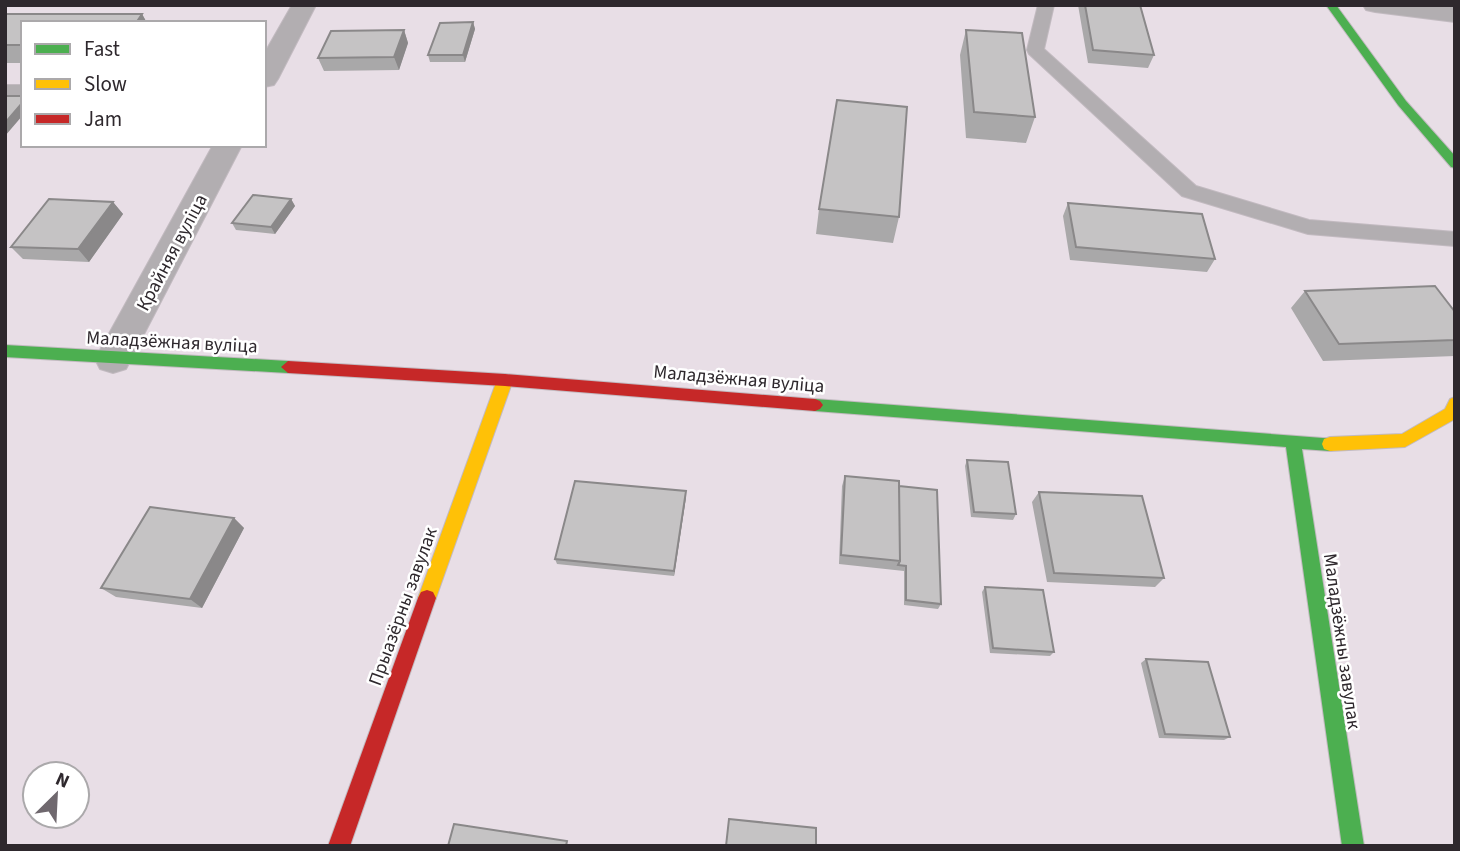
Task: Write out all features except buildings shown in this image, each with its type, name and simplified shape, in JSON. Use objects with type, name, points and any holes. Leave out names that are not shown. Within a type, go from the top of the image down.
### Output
[{"type":"street","points":[[266,75],[304,5]]},
{"type":"street","points":[[1331,5],[1402,103],[1455,164]]},
{"type":"street","points":[[1375,5],[1455,15]]},
{"type":"street","name":"Крайняя вуліца","points":[[113,359],[227,147]]},
{"type":"street","name":"Маладзёжная вуліца","points":[[5,351],[505,380],[1293,443],[1349,445],[1405,440],[1451,412],[1455,403]]},
{"type":"street","name":"Прыазёрны завулак","points":[[339,846],[505,380]]},
{"type":"street","name":"Маладзёжны завулак","points":[[1293,443],[1353,846]]},
{"type":"lane","points":[[1046,5],[1035,50],[1189,191],[1308,227],[1455,239]]},
{"type":"traffic: fast","points":[[1331,5],[1402,103],[1455,164]]},
{"type":"traffic: fast","points":[[5,351],[288,367]]},
{"type":"traffic: fast","points":[[815,405],[1330,444]]},
{"type":"traffic: fast","points":[[1293,443],[1353,846]]},
{"type":"traffic: slow","points":[[427,598],[505,380]]},
{"type":"traffic: slow","points":[[1330,444],[1405,440],[1451,413],[1455,403]]},
{"type":"traffic: jam","points":[[288,367],[505,380],[815,405]]},
{"type":"traffic: jam","points":[[339,846],[427,598]]}]
